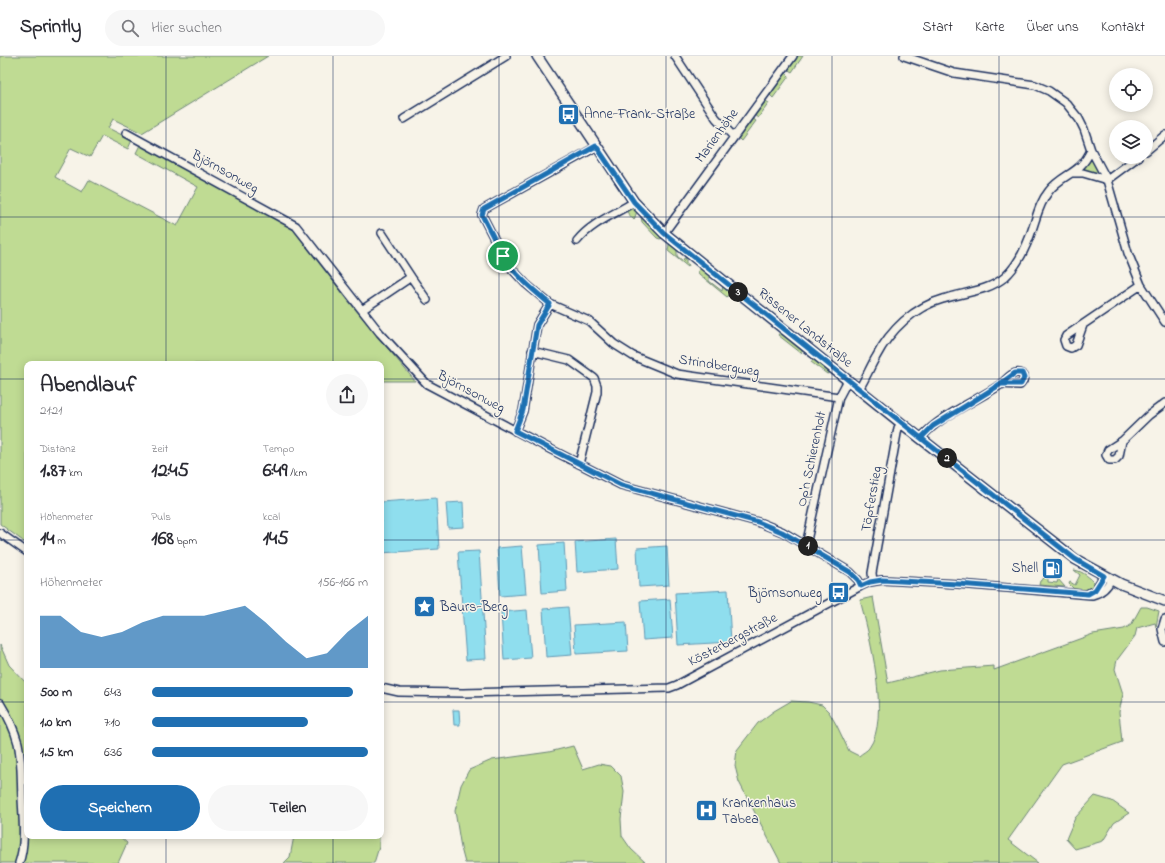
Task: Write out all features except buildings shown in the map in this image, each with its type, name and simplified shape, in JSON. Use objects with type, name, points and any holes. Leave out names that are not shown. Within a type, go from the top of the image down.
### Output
[{"type":"main road","name":"Rissener Landstraße","points":[[537,56],[634,202],[664,233],[901,423],[1075,559],[1108,578],[1165,601]]},
{"type":"street","points":[[404,119],[506,56]]},
{"type":"street","points":[[675,56],[716,118],[734,136]]},
{"type":"street","name":"Marienhöhe","points":[[664,233],[793,56]]},
{"type":"street","points":[[904,56],[954,73],[1024,83],[1049,91],[1058,96],[1073,111],[1084,129],[1091,150],[1107,180],[1128,253],[1141,285],[1165,322]]},
{"type":"street","name":"Björnsonweg","points":[[126,133],[296,226],[380,333],[427,384],[621,485],[758,522],[782,532],[850,572],[858,580],[861,586]]},
{"type":"street","points":[[1153,145],[1165,135]]},
{"type":"street","name":"Strindbergweg","points":[[596,146],[484,209],[482,215],[503,256],[511,268],[526,284],[550,304],[589,321],[614,344],[633,356],[677,374],[839,397]]},
{"type":"street","points":[[859,389],[883,345],[900,324],[912,314],[941,299],[984,289],[1004,277],[1015,267],[1029,238],[1042,201],[1057,182],[1083,164],[1091,150]]},
{"type":"street","points":[[1107,180],[1129,164]]},
{"type":"street","points":[[1072,173],[1083,173],[1107,180]]},
{"type":"street","points":[[577,241],[590,228],[634,202]]},
{"type":"street","points":[[382,233],[427,300]]},
{"type":"street","points":[[362,310],[411,277]]},
{"type":"street","points":[[1083,325],[1141,285]]},
{"type":"street","points":[[515,431],[523,410],[537,325],[550,304]]},
{"type":"street","points":[[532,351],[569,360],[594,378],[598,386],[579,464]]},
{"type":"street","name":"Op'n Schierenholt","points":[[806,545],[839,397],[848,380]]},
{"type":"street","points":[[921,438],[933,426],[1001,384]]},
{"type":"street","points":[[1122,441],[1149,415],[1165,404]]},
{"type":"street","name":"Töpferstieg","points":[[873,581],[873,565],[898,428],[901,423]]},
{"type":"street","points":[[0,533],[24,550]]},
{"type":"street","name":"Kösterbergstraße","points":[[384,689],[399,692],[463,693],[669,688],[873,581],[882,580],[958,584],[1088,594],[1095,590],[1108,578]]},
{"type":"street","points":[[1165,618],[1162,629],[1165,642]]},
{"type":"street","points":[[0,703],[11,722],[18,743],[21,764],[24,835],[19,863]]},
{"type":"green space","points":[[0,56],[268,56],[142,133],[113,119],[108,128],[132,140],[128,149],[102,136],[90,157],[71,148],[55,177],[82,192],[89,180],[177,226],[198,187],[136,153],[140,145],[291,227],[350,303],[415,381],[384,381],[384,361],[24,361],[24,542],[0,524]]},
{"type":"green space","points":[[796,56],[803,56],[792,72],[787,69]]},
{"type":"green space","points":[[785,72],[789,76],[773,98],[769,94]]},
{"type":"green space","points":[[764,100],[769,103],[758,118],[754,115]]},
{"type":"green space","points":[[752,118],[756,121],[741,141],[737,137]]},
{"type":"green space","points":[[1091,159],[1100,174],[1082,171]]},
{"type":"green space","points":[[633,207],[637,211],[634,220],[625,210]]},
{"type":"green space","points":[[641,217],[643,217],[663,238],[657,238],[642,222]]},
{"type":"green space","points":[[671,243],[677,249],[677,256],[683,261],[684,258],[686,258],[686,263],[689,265],[688,267],[668,251],[669,244]]},
{"type":"green space","points":[[700,267],[709,274],[709,281],[722,291],[723,284],[730,291],[727,297],[699,274],[698,272]]},
{"type":"green space","points":[[781,331],[804,349],[801,353],[778,335]]},
{"type":"green space","points":[[814,358],[832,372],[827,374],[811,362]]},
{"type":"green space","points":[[1074,570],[1083,573],[1096,584],[1089,589],[1074,589],[1069,584],[1070,582],[1075,585],[1080,575]]},
{"type":"green space","points":[[1047,576],[1048,582],[1057,583],[1058,579],[1065,587],[1039,585],[1040,581]]},
{"type":"green space","points":[[873,597],[888,683],[940,670],[994,666],[994,670],[1093,634],[1124,629],[1131,625],[1141,607],[1147,607],[1159,611],[1156,627],[1155,623],[1137,628],[1135,636],[1117,660],[1115,669],[1123,694],[1119,712],[1122,742],[1062,764],[1008,840],[1038,863],[781,863],[739,782],[735,766],[737,750],[758,723],[791,701],[822,705],[829,712],[849,751],[859,756],[869,748],[875,735],[878,717],[878,697],[873,654],[860,600]]},
{"type":"green space","points":[[0,645],[9,665],[24,681],[24,839],[122,839],[127,843],[118,863],[0,863]]},
{"type":"green space","points":[[573,746],[583,769],[599,764],[611,766],[621,776],[624,792],[621,819],[622,836],[631,849],[646,863],[465,863],[455,811],[461,785],[469,770],[492,760],[549,752]]},
{"type":"green space","points":[[1095,796],[1112,801],[1129,813],[1114,823],[1103,841],[1075,849],[1066,839],[1075,818]]},
{"type":"green space","points":[[293,839],[379,839],[379,847],[374,863],[284,863],[290,857]]},
{"type":"water","points":[[436,498],[439,549],[384,553],[384,502]]},
{"type":"water","points":[[463,502],[464,527],[448,528],[446,503]]},
{"type":"water","points":[[616,539],[618,569],[577,572],[575,542]]},
{"type":"water","points":[[564,543],[567,591],[542,593],[539,545]]},
{"type":"water","points":[[522,546],[526,594],[500,596],[497,548]]},
{"type":"water","points":[[667,546],[669,585],[639,587],[637,548]]},
{"type":"water","points":[[479,551],[486,659],[466,660],[458,552]]},
{"type":"water","points":[[728,590],[731,642],[678,645],[675,593]]},
{"type":"water","points":[[670,599],[673,638],[643,640],[640,601]]},
{"type":"water","points":[[568,607],[572,655],[546,657],[543,609]]},
{"type":"water","points":[[527,610],[531,658],[504,660],[501,612]]},
{"type":"water","points":[[626,622],[628,651],[576,654],[574,625]]},
{"type":"water","points":[[453,710],[459,710],[460,725],[454,725]]},
{"type":"place","name":"Anne-Frank-Straße","points":[[569,114]]},
{"type":"place","name":"Shell","points":[[1053,568]]},
{"type":"place","name":"Björnsonweg","points":[[838,593]]},
{"type":"place","name":"Baurs-Berg","points":[[425,607]]},
{"type":"place","name":"Krankenhaus Tabea","points":[[706,811]]},
{"type":"route","points":[[503,256],[482,215],[484,209],[524,188],[596,146],[634,202],[664,233],[921,438],[928,430],[933,426],[967,405],[1001,384],[1015,373],[1022,373],[1024,378],[1021,384],[1001,384],[933,426],[921,438],[1075,559],[1104,576],[1095,590],[1088,594],[989,586],[882,580],[870,582],[861,586],[855,576],[850,572],[782,532],[758,522],[621,485],[515,431],[523,410],[537,325],[550,304],[526,284],[511,268],[503,256]]}]
